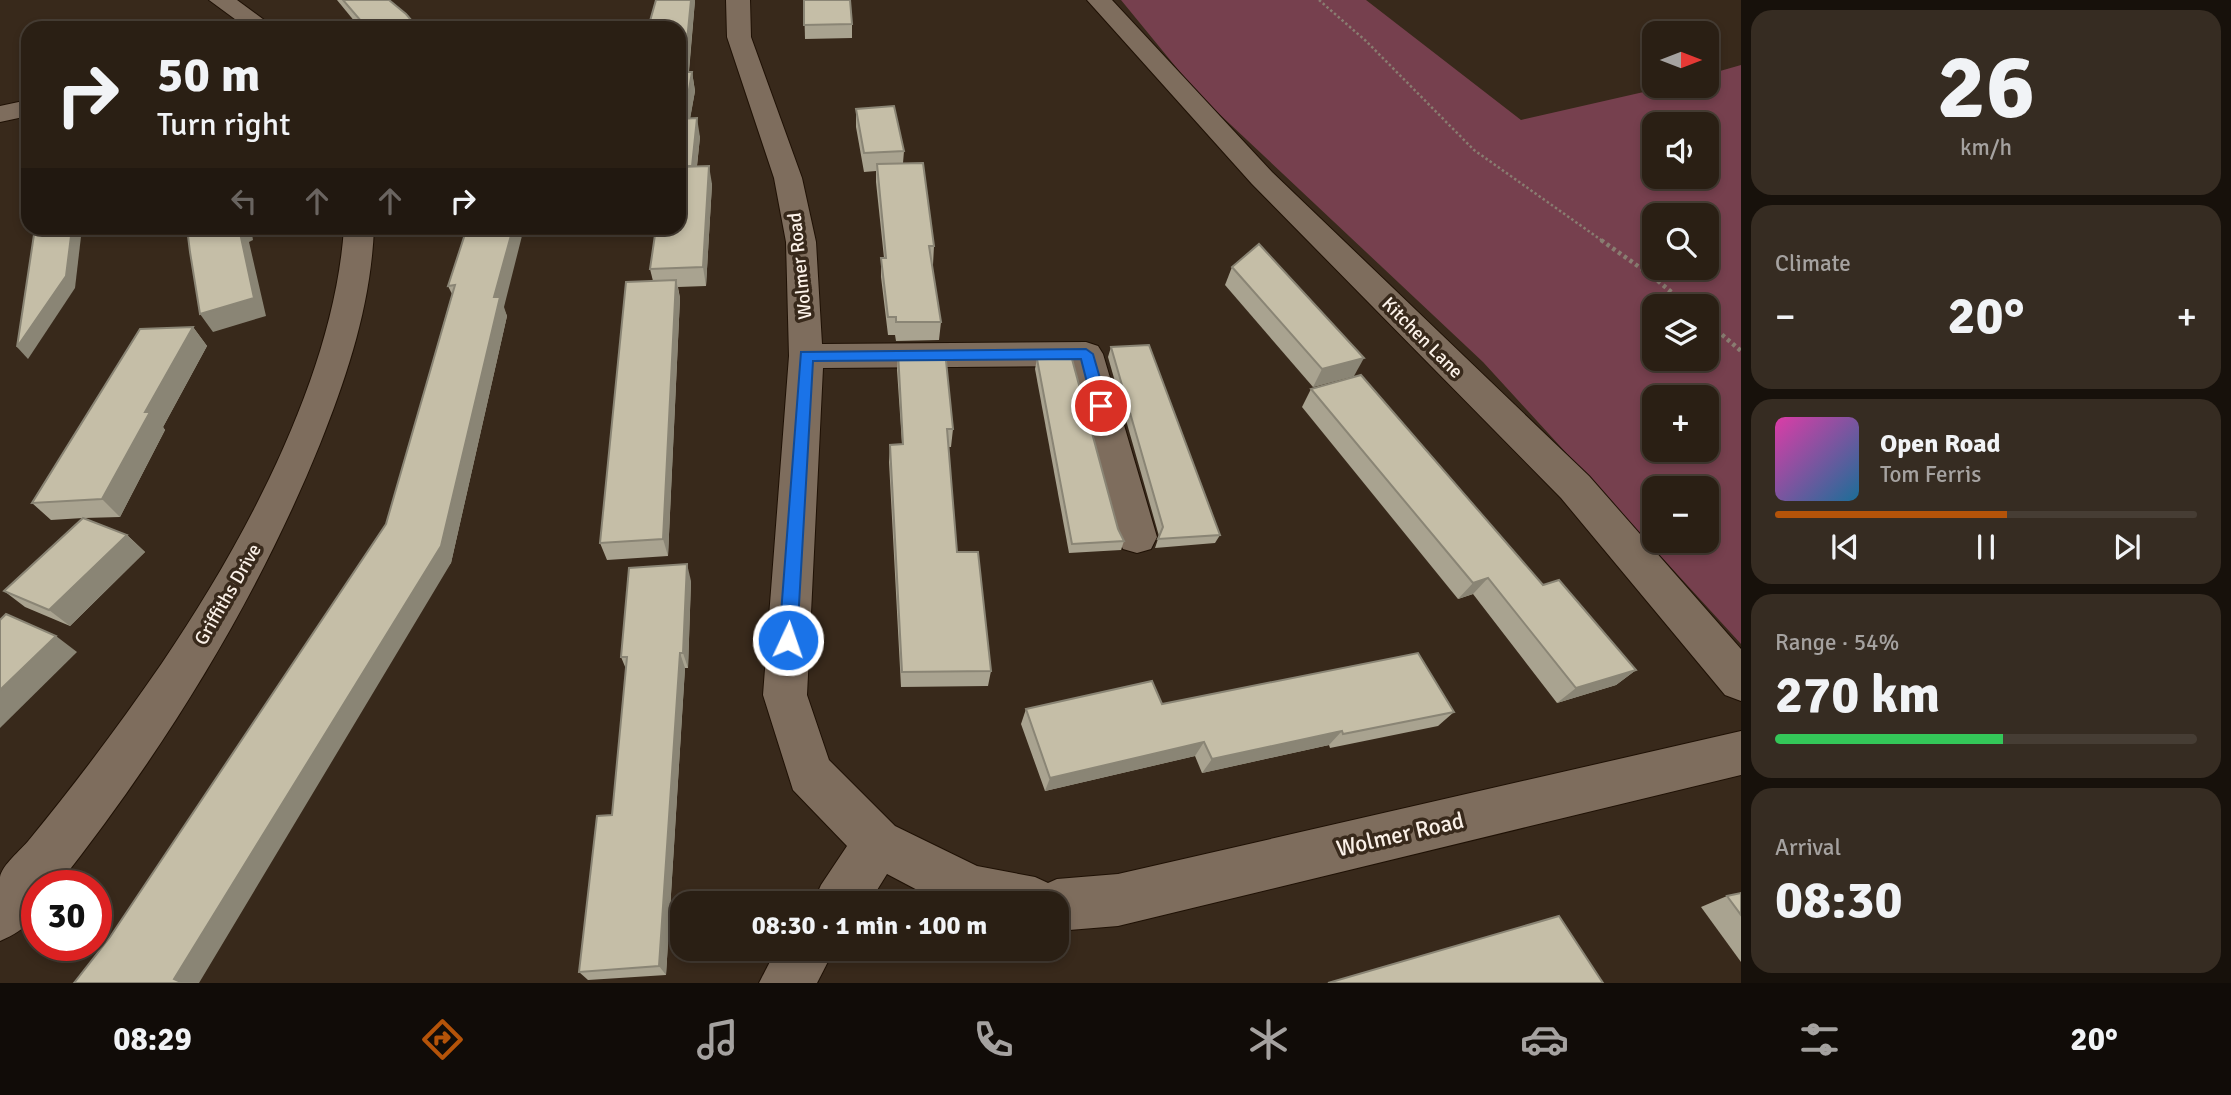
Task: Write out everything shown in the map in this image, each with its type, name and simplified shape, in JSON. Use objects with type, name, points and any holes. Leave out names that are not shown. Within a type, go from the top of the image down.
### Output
[{"type":"street","points":[[220,0],[251,21]]},
{"type":"street","name":"Wolmer Road","points":[[738,0],[739,37],[788,178],[801,242],[806,356],[785,695],[810,774],[878,843],[972,891]]},
{"type":"street","name":"Kitchen Lane","points":[[1099,0],[1262,177],[1575,487],[1741,681]]},
{"type":"street","points":[[0,114],[21,110]]},
{"type":"street","name":"Griffiths Drive","points":[[0,915],[111,770],[178,675],[232,591],[300,451],[331,371],[349,312],[359,261],[359,235]]},
{"type":"street","points":[[806,356],[1086,354],[1137,537]]},
{"type":"street","name":"Wolmer Road","points":[[1069,904],[1118,900],[1741,753]]},
{"type":"street","points":[[847,891],[878,843]]},
{"type":"street","points":[[786,983],[800,961]]},
{"type":"path","points":[[1319,0],[1366,41],[1474,149],[1674,294]]},
{"type":"path","points":[[1719,332],[1741,351]]},
{"type":"shaded area","points":[[1121,0],[1366,0],[1521,120],[1642,92],[1642,98],[1719,98],[1719,71],[1741,65],[1741,644],[1658,553],[1719,553],[1719,476],[1642,476],[1642,536],[1483,362],[1198,94]]},
{"type":"building","points":[[343,0],[389,0],[412,21],[361,21]]},
{"type":"building","points":[[656,0],[691,0],[686,51],[686,21],[650,21]]},
{"type":"building","points":[[804,0],[850,0],[852,24],[804,25]]},
{"type":"building","points":[[686,72],[692,72],[686,107]]},
{"type":"building","points":[[894,106],[904,151],[864,153],[856,109]]},
{"type":"building","points":[[697,118],[692,166],[686,166],[686,119]]},
{"type":"building","points":[[923,163],[934,246],[929,246],[941,322],[896,322],[896,317],[888,317],[881,258],[886,258],[877,164]]},
{"type":"building","points":[[709,166],[703,267],[650,269],[655,235],[686,235],[686,167]]},
{"type":"building","points":[[34,235],[71,235],[66,276],[17,347]]},
{"type":"building","points":[[188,235],[240,235],[254,298],[200,314]]},
{"type":"building","points":[[465,235],[511,235],[494,297],[500,297],[441,546],[174,979],[181,982],[74,983],[91,961],[112,961],[112,934],[386,524],[455,285],[448,286]]},
{"type":"building","points":[[1259,244],[1364,358],[1322,369],[1232,267]]},
{"type":"building","points":[[676,280],[663,539],[600,543],[626,282]]},
{"type":"building","points":[[193,327],[145,412],[150,412],[102,499],[32,503],[140,329]]},
{"type":"building","points":[[1149,345],[1220,535],[1158,539],[1163,527],[1111,347]]},
{"type":"building","points":[[945,351],[953,429],[947,429],[957,552],[978,552],[991,671],[902,672],[890,445],[903,444],[898,352]]},
{"type":"building","points":[[1037,359],[1072,359],[1118,529],[1124,541],[1072,544]]},
{"type":"building","points":[[1361,375],[1543,585],[1559,580],[1636,670],[1576,688],[1488,578],[1473,583],[1311,389]]},
{"type":"building","points":[[83,518],[127,535],[49,610],[4,591]]},
{"type":"building","points":[[687,564],[683,653],[680,653],[659,966],[579,972],[597,816],[612,815],[627,657],[621,657],[629,568]]},
{"type":"building","points":[[6,614],[56,636],[0,690],[0,620]]},
{"type":"building","points":[[1418,653],[1454,712],[1343,734],[1342,731],[1212,759],[1204,742],[1050,778],[1026,709],[1152,681],[1162,704]]},
{"type":"building","points":[[1741,893],[1741,915],[1727,896]]},
{"type":"building","points":[[1559,916],[1603,983],[1328,983]]},
{"type":"route","points":[[788,640],[806,356],[1086,354],[1101,406]]}]
